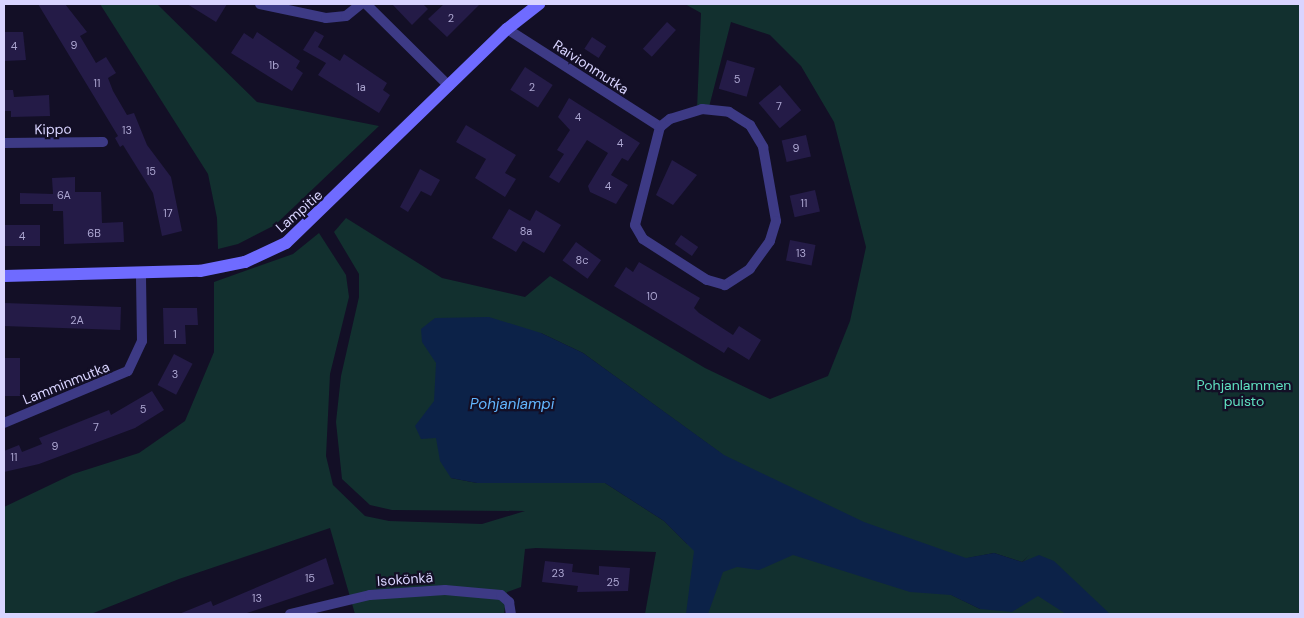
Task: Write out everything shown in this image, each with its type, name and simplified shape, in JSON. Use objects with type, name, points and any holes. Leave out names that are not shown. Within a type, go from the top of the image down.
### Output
[{"type":"street","points":[[260,4],[326,18],[346,16],[362,4]]},
{"type":"street","points":[[366,4],[449,86]]},
{"type":"street","name":"Lampitie","points":[[4,276],[200,271],[245,262],[286,243],[507,29],[539,4]]},
{"type":"street","name":"Raivionmutka","points":[[507,29],[660,127]]},
{"type":"street","points":[[715,109],[742,118],[763,147],[774,231],[750,269],[733,283],[717,285],[707,280],[637,233],[635,217],[660,127],[670,119],[715,109]]},
{"type":"street","name":"Kippo","points":[[4,143],[103,142]]},
{"type":"street","name":"Lamminmutka","points":[[4,423],[128,371],[142,341],[141,274]]},
{"type":"street","name":"Isokönkä","points":[[290,614],[370,595],[445,590],[501,595],[511,614]]},
{"type":"green space","points":[[100,4],[157,4],[257,102],[379,126],[275,225],[238,244],[218,249],[217,218],[208,174]]},
{"type":"green space","name":"Pohjanlammen puisto","points":[[685,4],[1300,4],[1300,614],[645,614],[656,552],[536,548],[525,549],[521,587],[507,592],[504,614],[355,614],[330,528],[179,579],[91,614],[4,614],[4,507],[73,474],[139,453],[185,421],[214,352],[214,282],[293,254],[319,233],[346,275],[349,297],[330,374],[326,456],[333,485],[365,516],[389,521],[482,524],[525,511],[392,510],[370,505],[342,479],[336,422],[341,376],[359,297],[359,274],[334,232],[346,218],[442,278],[525,297],[550,276],[705,368],[770,399],[828,376],[850,321],[866,247],[834,122],[801,66],[770,35],[731,22],[709,107],[697,109],[701,13]],"holes":[[[541,333],[583,353],[722,454],[717,507],[687,544],[664,521],[605,483],[477,483],[451,478]],[[994,553],[1022,562],[1029,555],[980,609],[929,584],[968,558]]]},
{"type":"water","name":"Pohjanlampi","points":[[489,317],[541,333],[583,353],[724,455],[864,522],[966,558],[994,553],[1022,562],[1039,555],[1054,561],[1110,614],[1066,614],[1038,596],[1012,612],[980,609],[951,595],[910,592],[793,555],[759,570],[737,567],[723,572],[708,614],[686,614],[694,551],[664,521],[605,483],[477,483],[451,478],[440,461],[436,438],[421,439],[415,426],[434,401],[436,363],[422,342],[421,329],[435,318]]},
{"type":"building","points":[[38,4],[65,4],[87,32],[80,36],[96,63],[106,57],[116,73],[108,78],[113,91],[127,115],[134,113],[147,145],[171,177],[182,231],[162,236],[153,193],[123,145],[120,147],[115,138],[118,136]]},
{"type":"building","points":[[187,4],[227,4],[216,22]]},
{"type":"building","points":[[392,4],[423,4],[428,9],[412,25]]},
{"type":"building","points":[[444,4],[480,4],[447,37],[428,19]]},
{"type":"building","points":[[667,22],[676,30],[652,57],[643,49]]},
{"type":"building","points":[[315,31],[324,36],[318,47],[340,61],[344,54],[387,83],[383,90],[390,95],[379,113],[318,75],[326,63],[303,50]]},
{"type":"building","points":[[4,32],[23,32],[26,60],[4,61]]},
{"type":"building","points":[[257,32],[300,61],[296,68],[303,73],[292,91],[231,53],[244,33],[253,39]]},
{"type":"building","points":[[592,37],[606,46],[599,58],[584,49]]},
{"type":"building","points":[[727,60],[755,68],[747,97],[719,89]]},
{"type":"building","points":[[525,67],[553,85],[538,108],[510,90]]},
{"type":"building","points":[[780,85],[801,110],[780,128],[759,103]]},
{"type":"building","points":[[4,90],[13,90],[14,97],[49,95],[50,116],[11,117],[11,111],[4,111]]},
{"type":"building","points":[[569,98],[640,143],[628,161],[622,158],[611,175],[628,185],[616,204],[590,192],[588,186],[608,153],[587,140],[559,183],[549,177],[564,154],[557,150],[570,130],[558,117]]},
{"type":"building","points":[[466,125],[516,155],[505,173],[516,179],[505,197],[475,178],[486,159],[456,142]]},
{"type":"building","points":[[806,135],[811,156],[787,162],[782,141]]},
{"type":"building","points":[[672,160],[697,175],[673,205],[656,195]]},
{"type":"building","points":[[420,169],[440,180],[431,196],[421,191],[408,212],[400,207]]},
{"type":"building","points":[[75,177],[75,192],[101,192],[102,223],[123,222],[124,242],[64,244],[63,211],[53,211],[53,204],[20,204],[20,193],[53,194],[52,178]]},
{"type":"building","points":[[815,190],[820,211],[795,217],[790,196]]},
{"type":"building","points":[[509,209],[530,221],[536,210],[561,225],[544,253],[523,241],[516,252],[492,238]]},
{"type":"building","points":[[4,225],[40,225],[40,246],[4,246]]},
{"type":"building","points":[[681,235],[698,247],[692,256],[675,244]]},
{"type":"building","points":[[790,240],[816,245],[812,266],[786,261]]},
{"type":"building","points":[[576,242],[601,260],[588,279],[562,261]]},
{"type":"building","points":[[639,262],[700,298],[694,308],[733,335],[739,326],[761,340],[749,360],[728,347],[724,353],[614,286],[626,267],[633,272]]},
{"type":"building","points":[[4,303],[121,307],[120,330],[4,326]]},
{"type":"building","points":[[163,308],[197,308],[198,325],[185,325],[186,344],[164,344]]},
{"type":"building","points":[[174,354],[193,364],[176,395],[158,385]]},
{"type":"building","points":[[5,358],[20,358],[20,396],[5,396]]},
{"type":"building","points":[[152,391],[164,410],[135,428],[39,464],[4,472],[4,451],[19,445],[22,452],[42,444],[39,438],[109,410],[111,415]]},
{"type":"building","points":[[326,558],[334,584],[244,614],[179,614],[211,601],[213,606]]},
{"type":"building","points":[[545,561],[573,564],[572,572],[599,575],[599,566],[630,568],[628,591],[577,592],[578,586],[542,582]]}]
